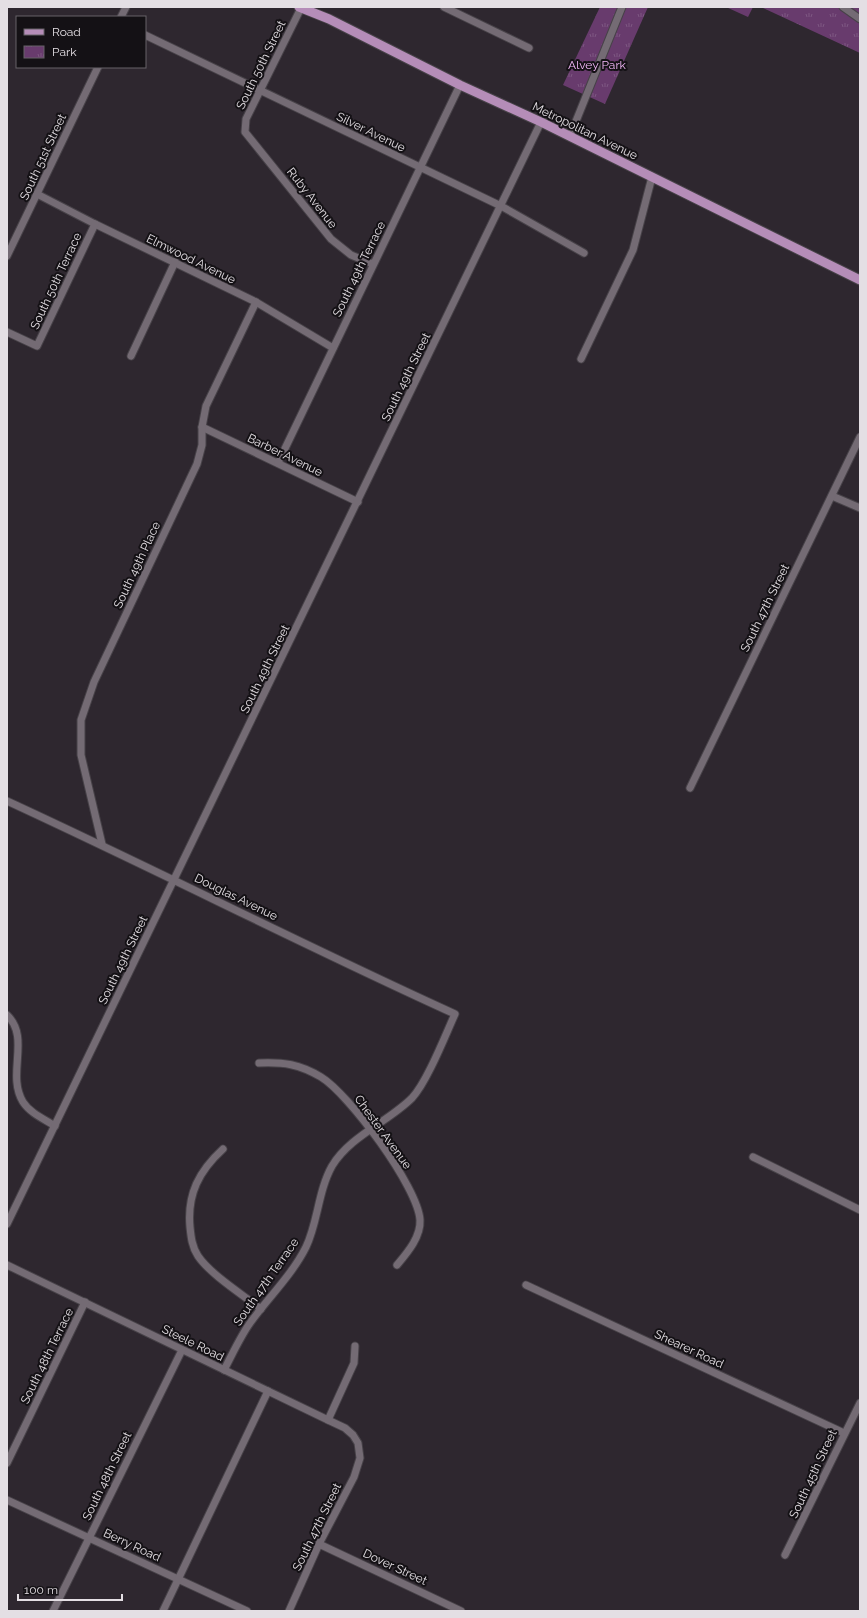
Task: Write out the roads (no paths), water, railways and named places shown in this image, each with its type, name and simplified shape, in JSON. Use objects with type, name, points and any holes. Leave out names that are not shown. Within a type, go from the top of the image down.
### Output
[{"type":"main road","name":"Metropolitan Avenue","points":[[300,7],[318,10],[460,85],[570,136],[860,280]]},
{"type":"street","points":[[122,16],[126,7]]},
{"type":"street","name":"South 50th Street","points":[[245,132],[246,119],[261,91],[300,7]]},
{"type":"street","points":[[444,7],[529,48]]},
{"type":"street","points":[[570,136],[622,7]]},
{"type":"street","points":[[843,7],[860,19]]},
{"type":"street","name":"Silver Avenue","points":[[146,36],[501,206],[584,253]]},
{"type":"street","name":"South 51st Street","points":[[7,256],[98,68]]},
{"type":"street","name":"South 49th Terrace","points":[[278,464],[460,85]]},
{"type":"street","name":"South 49th Street","points":[[7,1224],[541,122]]},
{"type":"street","name":"Ruby Avenue","points":[[245,132],[331,239],[351,255],[373,264]]},
{"type":"street","points":[[581,359],[633,250],[652,177]]},
{"type":"street","name":"Elmwood Avenue","points":[[37,194],[95,224],[256,302],[333,348]]},
{"type":"street","name":"South 50th Terrace","points":[[7,332],[37,346],[95,224]]},
{"type":"street","points":[[131,356],[175,262]]},
{"type":"street","name":"South 49th Place","points":[[102,844],[81,755],[81,720],[94,682],[197,464],[202,446],[202,428],[206,406],[256,302]]},
{"type":"street","name":"Barber Avenue","points":[[202,428],[358,502]]},
{"type":"street","name":"South 47th Street","points":[[690,788],[860,437]]},
{"type":"street","points":[[832,496],[860,508]]},
{"type":"street","name":"Douglas Avenue","points":[[7,800],[102,844],[455,1014]]},
{"type":"street","name":"South 47th Terrace","points":[[224,1370],[249,1324],[306,1247],[314,1223],[321,1193],[332,1166],[347,1149],[414,1096],[424,1080],[455,1014]]},
{"type":"street","points":[[7,1015],[12,1020],[19,1040],[16,1078],[21,1097],[31,1110],[55,1126]]},
{"type":"street","name":"Chester Avenue","points":[[260,1063],[289,1063],[320,1076],[340,1094],[370,1130],[408,1186],[418,1210],[420,1221],[418,1233],[412,1247],[397,1265]]},
{"type":"street","points":[[223,1149],[212,1159],[190,1196],[188,1212],[191,1241],[199,1256],[208,1265],[261,1309]]},
{"type":"street","points":[[753,1157],[860,1210]]},
{"type":"street","name":"Steele Road","points":[[7,1265],[345,1428],[353,1435],[360,1451]]},
{"type":"street","name":"Shearer Road","points":[[526,1285],[844,1433]]},
{"type":"street","name":"South 48th Terrace","points":[[7,1463],[85,1302]]},
{"type":"street","points":[[328,1420],[354,1363],[355,1346]]},
{"type":"street","name":"South 48th Street","points":[[53,1611],[182,1350]]},
{"type":"street","points":[[163,1611],[268,1391]]},
{"type":"street","name":"South 45th Street","points":[[785,1556],[860,1403]]},
{"type":"street","name":"South 47th Street","points":[[289,1611],[319,1544],[358,1467],[360,1451]]},
{"type":"street","name":"Berry Road","points":[[7,1500],[248,1611]]},
{"type":"street","name":"Dover Street","points":[[319,1544],[461,1611]]},
{"type":"park label","name":"Alvey Park","points":[[597,65]]}]
